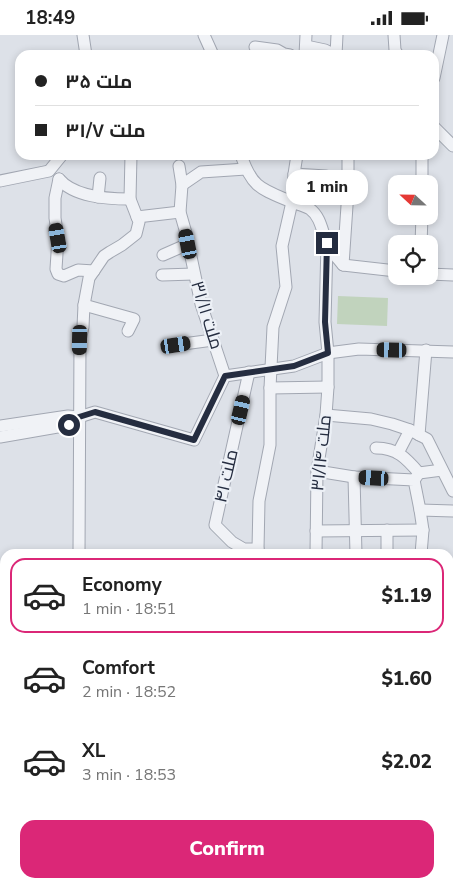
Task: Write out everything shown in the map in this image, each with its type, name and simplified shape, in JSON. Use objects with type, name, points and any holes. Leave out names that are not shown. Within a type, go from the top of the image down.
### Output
[{"type":"street","points":[[83,35],[85,50]]},
{"type":"street","points":[[204,35],[211,50]]},
{"type":"street","points":[[336,50],[337,35]]},
{"type":"street","points":[[394,35],[395,50]]},
{"type":"street","points":[[439,55],[443,35]]},
{"type":"street","points":[[306,45],[325,50]]},
{"type":"street","points":[[255,47],[277,50]]},
{"type":"street","points":[[439,132],[453,146]]},
{"type":"street","points":[[0,181],[49,171],[58,160]]},
{"type":"street","points":[[78,549],[80,340],[83,327],[84,305],[89,278],[104,256],[136,235],[139,222],[130,199],[131,160]]},
{"type":"street","points":[[243,160],[255,184],[263,190],[310,209],[318,219],[327,243],[343,265],[388,270]]},
{"type":"street","points":[[258,549],[259,501],[270,445],[273,327],[286,287],[282,246],[292,202],[295,160]]},
{"type":"street","points":[[343,265],[348,160]]},
{"type":"street","points":[[422,160],[422,175]]},
{"type":"street","name":"ملت ۳۱/۱۱","points":[[180,166],[182,185],[180,212],[201,304],[225,376]]},
{"type":"street","points":[[182,185],[201,173],[246,169]]},
{"type":"street","points":[[294,174],[326,176],[329,191],[348,191]]},
{"type":"street","points":[[98,197],[100,178]]},
{"type":"street","points":[[94,271],[78,270],[64,276],[58,274],[56,269],[58,238],[55,198],[59,179],[64,185],[90,195],[109,199],[130,199]]},
{"type":"street","points":[[137,217],[180,212]]},
{"type":"street","name":"ملت ۳۱/۱۴","points":[[316,549],[317,471],[326,415],[328,387],[328,353],[325,322],[327,243]]},
{"type":"street","points":[[163,255],[188,244]]},
{"type":"street","points":[[438,274],[453,275]]},
{"type":"street","points":[[162,275],[194,275]]},
{"type":"street","points":[[84,305],[134,319],[128,331]]},
{"type":"street","points":[[176,345],[213,339]]},
{"type":"street","points":[[0,437],[69,425],[79,417],[95,412],[194,440],[225,376],[294,366],[328,353],[359,349],[453,352]]},
{"type":"street","points":[[398,453],[415,432],[426,350]]},
{"type":"street","name":"ملت ۴۱","points":[[244,549],[232,542],[215,525],[249,372]]},
{"type":"street","points":[[270,388],[328,387]]},
{"type":"street","points":[[326,415],[371,419],[415,432],[427,439],[453,491]]},
{"type":"street","points":[[0,426],[68,416],[79,417]]},
{"type":"street","points":[[376,448],[388,448],[398,453],[410,463],[417,477],[423,530],[421,549]]},
{"type":"street","points":[[317,471],[354,477],[417,477],[442,470]]},
{"type":"street","points":[[354,477],[356,549]]},
{"type":"street","points":[[420,510],[453,511]]},
{"type":"street","points":[[387,530],[387,549]]},
{"type":"street","points":[[316,531],[423,530]]},
{"type":"green space","points":[[338,296],[388,298],[387,326],[337,324]]},
{"type":"route","points":[[69,425],[79,417],[95,412],[194,440],[225,376],[294,366],[328,353],[325,322],[327,243]]}]
